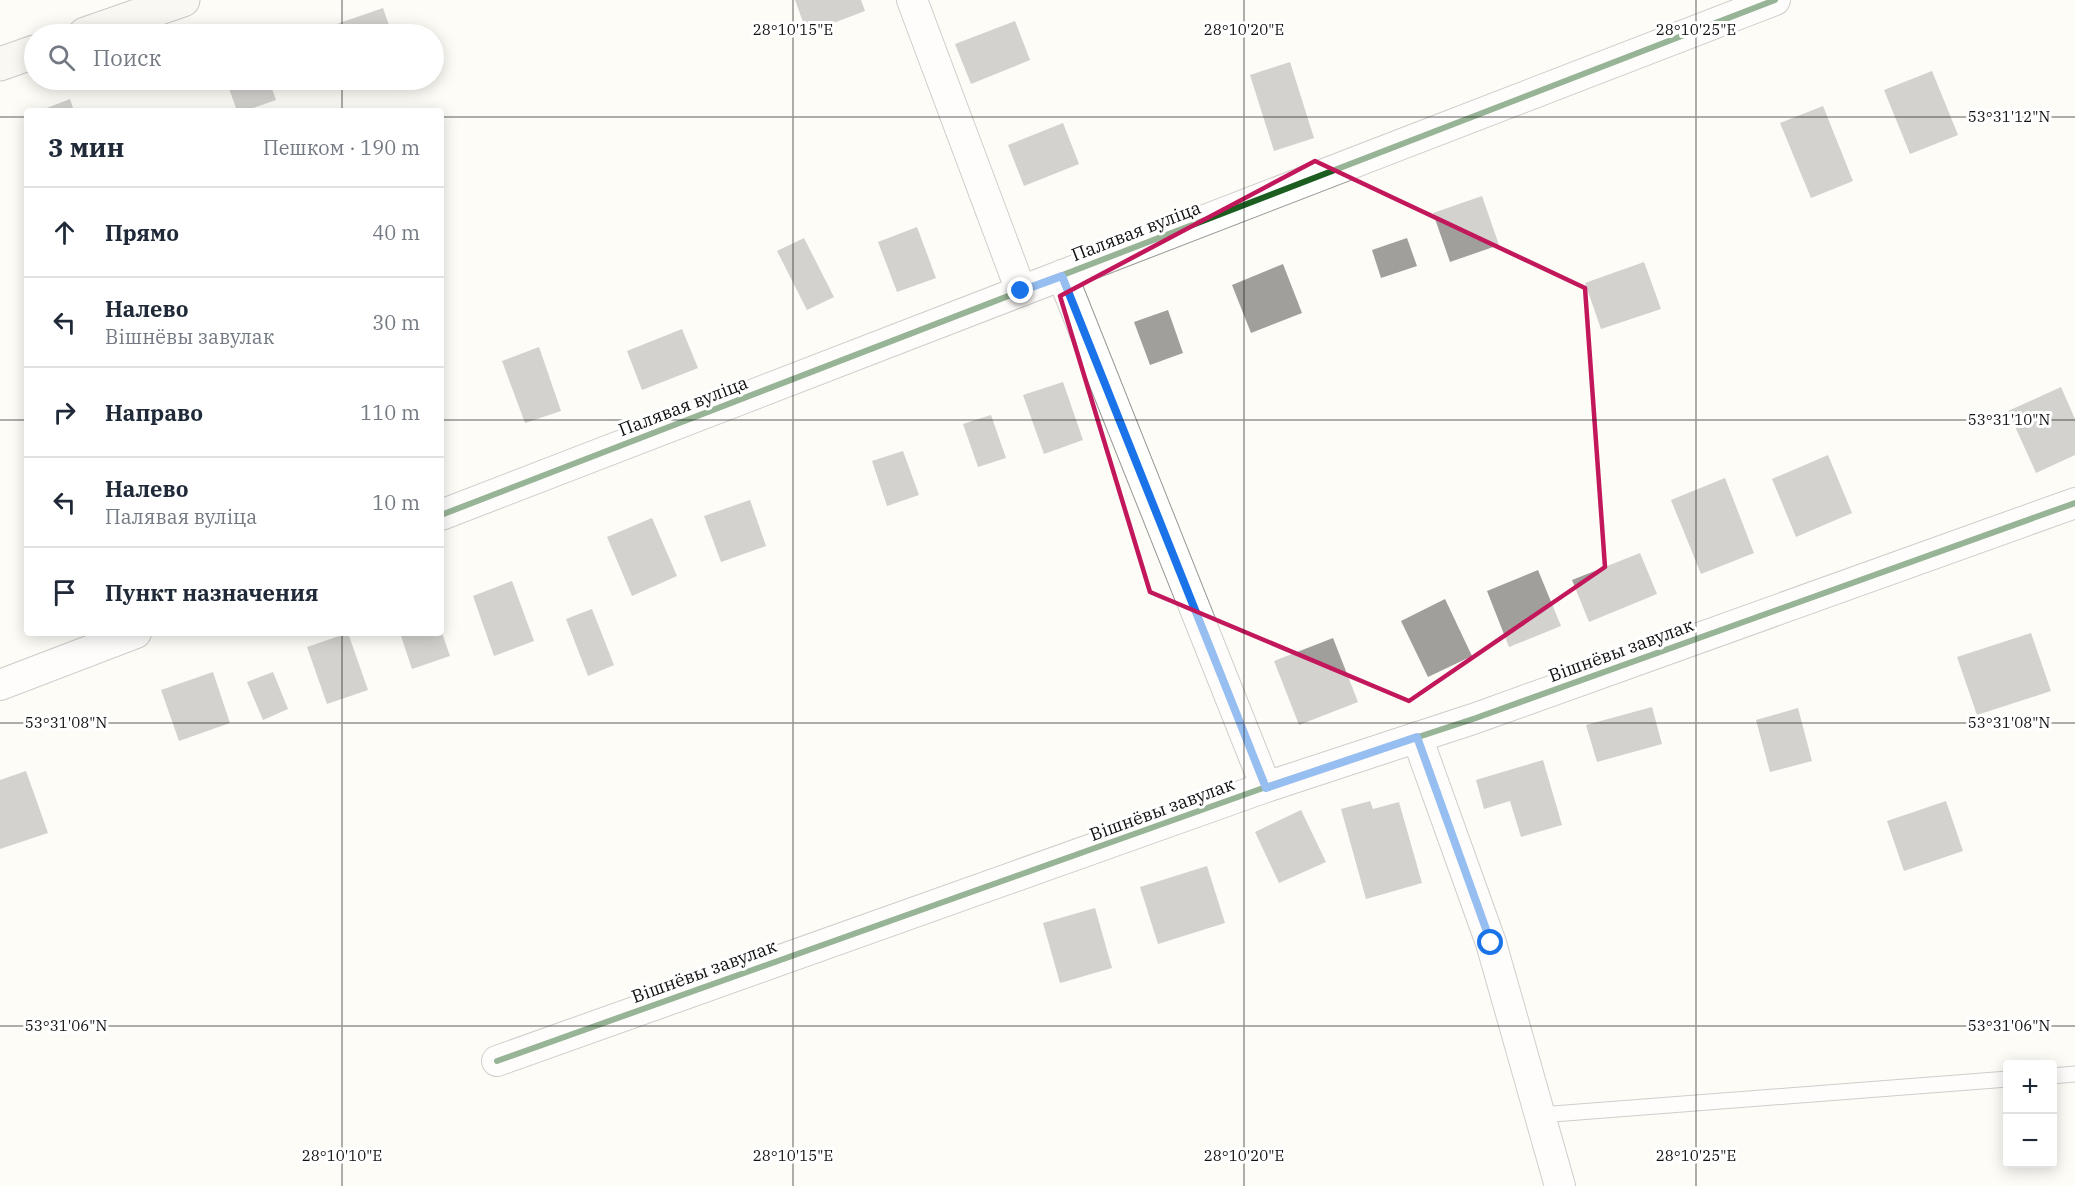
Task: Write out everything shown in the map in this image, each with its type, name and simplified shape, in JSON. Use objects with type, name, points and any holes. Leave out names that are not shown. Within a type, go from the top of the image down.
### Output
[{"type":"main road","points":[[114,24],[183,0]]},
{"type":"main road","points":[[0,64],[24,56]]},
{"type":"street","points":[[912,0],[1021,291]]},
{"type":"street","name":"Палявая вуліца","points":[[444,514],[1775,0]]},
{"type":"street","points":[[1062,276],[1266,788]]},
{"type":"street","name":"Вішнёвы завулак","points":[[497,1061],[1266,788],[1476,718],[2075,502]]},
{"type":"street","points":[[0,685],[128,636]]},
{"type":"street","points":[[1417,737],[1491,943],[1560,1186]]},
{"type":"lane","points":[[2057,1076],[2075,1074]]},
{"type":"lane","points":[[1540,1115],[2003,1079]]},
{"type":"highlighted area","points":[[1315,161],[1585,288],[1605,567],[1409,701],[1150,592],[1060,296]]},
{"type":"building","points":[[795,0],[861,0],[865,11],[807,33]]},
{"type":"building","points":[[383,8],[389,24],[337,24]]},
{"type":"building","points":[[1015,21],[1030,60],[971,84],[955,44]]},
{"type":"building","points":[[1290,62],[1314,138],[1274,151],[1250,75]]},
{"type":"building","points":[[1932,71],[1958,135],[1910,154],[1884,90]]},
{"type":"building","points":[[230,90],[272,90],[276,100],[253,108],[236,108]]},
{"type":"building","points":[[70,99],[73,108],[47,108]]},
{"type":"building","points":[[1823,106],[1853,181],[1811,198],[1780,123]]},
{"type":"building","points":[[1063,123],[1079,164],[1024,186],[1008,145]]},
{"type":"building","points":[[1482,196],[1499,245],[1450,262],[1433,213]]},
{"type":"building","points":[[917,227],[936,278],[897,292],[878,242]]},
{"type":"building","points":[[804,238],[834,297],[807,310],[777,251]]},
{"type":"building","points":[[1407,238],[1417,266],[1381,278],[1372,250]]},
{"type":"building","points":[[1644,262],[1661,309],[1601,329],[1585,283]]},
{"type":"building","points":[[1283,264],[1302,313],[1251,333],[1232,285]]},
{"type":"building","points":[[1168,310],[1183,353],[1150,365],[1134,322]]},
{"type":"building","points":[[682,329],[698,368],[642,390],[627,351]]},
{"type":"building","points":[[539,347],[561,411],[525,423],[502,361]]},
{"type":"building","points":[[1063,382],[1083,440],[1044,454],[1023,395]]},
{"type":"building","points":[[2061,387],[2075,419],[2075,455],[2036,473],[2008,411]]},
{"type":"building","points":[[991,415],[1006,458],[978,467],[963,424]]},
{"type":"building","points":[[903,451],[919,495],[887,506],[872,461]]},
{"type":"building","points":[[1828,455],[1852,513],[1796,537],[1772,479]]},
{"type":"building","points":[[1725,478],[1754,553],[1701,574],[1671,500]]},
{"type":"building","points":[[750,500],[766,546],[721,562],[704,516]]},
{"type":"building","points":[[652,518],[677,576],[632,596],[607,537]]},
{"type":"building","points":[[1640,553],[1657,594],[1589,622],[1572,580]]},
{"type":"building","points":[[1538,570],[1561,626],[1509,647],[1487,591]]},
{"type":"building","points":[[512,581],[534,641],[494,656],[473,596]]},
{"type":"building","points":[[1445,599],[1472,656],[1428,677],[1401,621]]},
{"type":"building","points":[[592,609],[614,665],[588,676],[566,619]]},
{"type":"building","points":[[2031,633],[2051,691],[1977,715],[1957,657]]},
{"type":"building","points":[[339,636],[349,636],[368,690],[327,704],[307,647]]},
{"type":"building","points":[[401,636],[443,636],[450,656],[412,669]]},
{"type":"building","points":[[1333,638],[1358,702],[1299,725],[1274,661]]},
{"type":"building","points":[[213,672],[230,723],[179,741],[161,690]]},
{"type":"building","points":[[273,672],[288,709],[263,720],[247,682]]},
{"type":"building","points":[[1652,707],[1662,744],[1597,762],[1586,725]]},
{"type":"building","points":[[1798,708],[1812,761],[1770,772],[1756,720]]},
{"type":"building","points":[[1543,760],[1562,825],[1521,837],[1510,801],[1484,809],[1476,780]]},
{"type":"building","points":[[26,771],[48,833],[0,849],[0,780]]},
{"type":"building","points":[[1370,801],[1373,809],[1399,802],[1422,883],[1366,899],[1341,809]]},
{"type":"building","points":[[1946,801],[1963,851],[1904,871],[1887,821]]},
{"type":"building","points":[[1301,810],[1326,862],[1279,883],[1255,832]]},
{"type":"building","points":[[1207,866],[1225,923],[1158,944],[1140,887]]},
{"type":"building","points":[[1095,908],[1112,968],[1060,983],[1043,923]]},
{"type":"cycle path","points":[[444,514],[1775,0]]},
{"type":"cycle path","points":[[497,1061],[1266,787],[1476,718],[2075,503]]},
{"type":"route","points":[[1021,291],[1062,276],[1266,788],[1417,737],[1491,943]]}]
